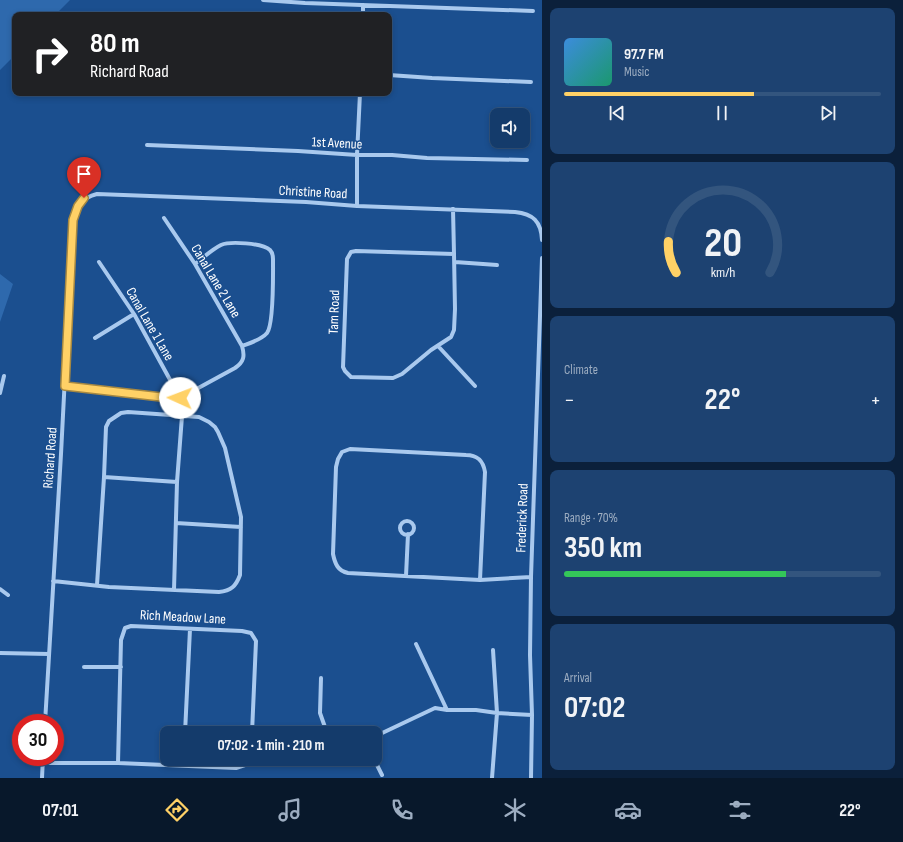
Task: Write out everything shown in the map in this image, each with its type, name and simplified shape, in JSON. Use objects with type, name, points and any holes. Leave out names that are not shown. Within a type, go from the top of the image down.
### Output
[{"type":"street","points":[[264,0],[533,11]]},
{"type":"street","points":[[362,12],[363,5]]},
{"type":"street","points":[[392,75],[531,82]]},
{"type":"street","points":[[357,206],[357,155],[360,96]]},
{"type":"street","name":"1st Avenue","points":[[147,146],[298,151],[357,155],[392,155],[427,158],[527,160]]},
{"type":"street","name":"Christine Road","points":[[84,198],[97,194],[306,202],[357,206],[524,213],[538,223],[541,228],[542,240]]},
{"type":"street","name":"Richard Road","points":[[46,714],[65,386],[73,220],[78,206],[84,198]]},
{"type":"street","name":"Tam Road","points":[[453,209],[455,262],[454,330],[451,336],[402,374],[393,378],[387,379],[349,376],[343,366],[347,259],[351,252],[454,254]]},
{"type":"street","name":"Canal Lane 2 Lane","points":[[164,218],[195,264],[242,346],[244,354],[244,358],[240,365],[180,398]]},
{"type":"street","points":[[195,264],[216,248],[228,243],[262,246],[270,250],[273,259],[271,318],[269,330],[263,336],[242,346]]},
{"type":"street","name":"Frederick Road","points":[[531,778],[531,577],[542,258]]},
{"type":"street","name":"Canal Lane 1 Lane","points":[[99,262],[134,314],[180,398]]},
{"type":"street","points":[[455,262],[497,265]]},
{"type":"street","points":[[95,338],[134,314]]},
{"type":"street","points":[[438,346],[475,386]]},
{"type":"street","points":[[0,393],[4,376]]},
{"type":"street","points":[[65,386],[180,398]]},
{"type":"street","points":[[53,581],[97,585],[219,592],[226,592],[233,587],[238,581],[240,575],[239,508],[225,448],[218,432],[209,422],[199,417],[124,412],[109,421],[105,433],[104,477],[97,585]]},
{"type":"street","points":[[174,590],[177,482],[182,416]]},
{"type":"street","points":[[480,580],[485,472],[481,460],[473,455],[350,448],[340,454],[336,467],[333,554],[337,566],[341,570],[348,574],[480,580],[531,577]]},
{"type":"street","points":[[104,477],[177,482]]},
{"type":"street","points":[[176,523],[240,527]]},
{"type":"street","points":[[406,576],[408,534]]},
{"type":"street","points":[[0,589],[8,595]]},
{"type":"street","name":"Rich Meadow Lane","points":[[118,763],[122,634],[125,628],[129,626],[242,631],[251,633],[256,642],[252,726]]},
{"type":"street","points":[[185,726],[190,629]]},
{"type":"street","points":[[416,644],[447,710]]},
{"type":"street","points":[[492,778],[497,713],[493,650]]},
{"type":"street","points":[[0,653],[49,654]]},
{"type":"street","points":[[84,667],[121,667]]},
{"type":"street","points":[[321,678],[320,713],[321,726]]},
{"type":"street","points":[[382,733],[435,708],[532,715]]},
{"type":"street","points":[[64,763],[160,765]]},
{"type":"street","points":[[42,766],[42,778]]},
{"type":"street","points":[[183,766],[236,768],[242,766]]},
{"type":"street","points":[[378,766],[382,775]]},
{"type":"shaded area","points":[[0,0],[70,0],[58,12],[12,12],[12,58],[0,70]]},
{"type":"shaded area","points":[[0,274],[13,284],[0,322]]},
{"type":"route","points":[[84,198],[75,211],[73,220],[65,386],[180,398]]}]
